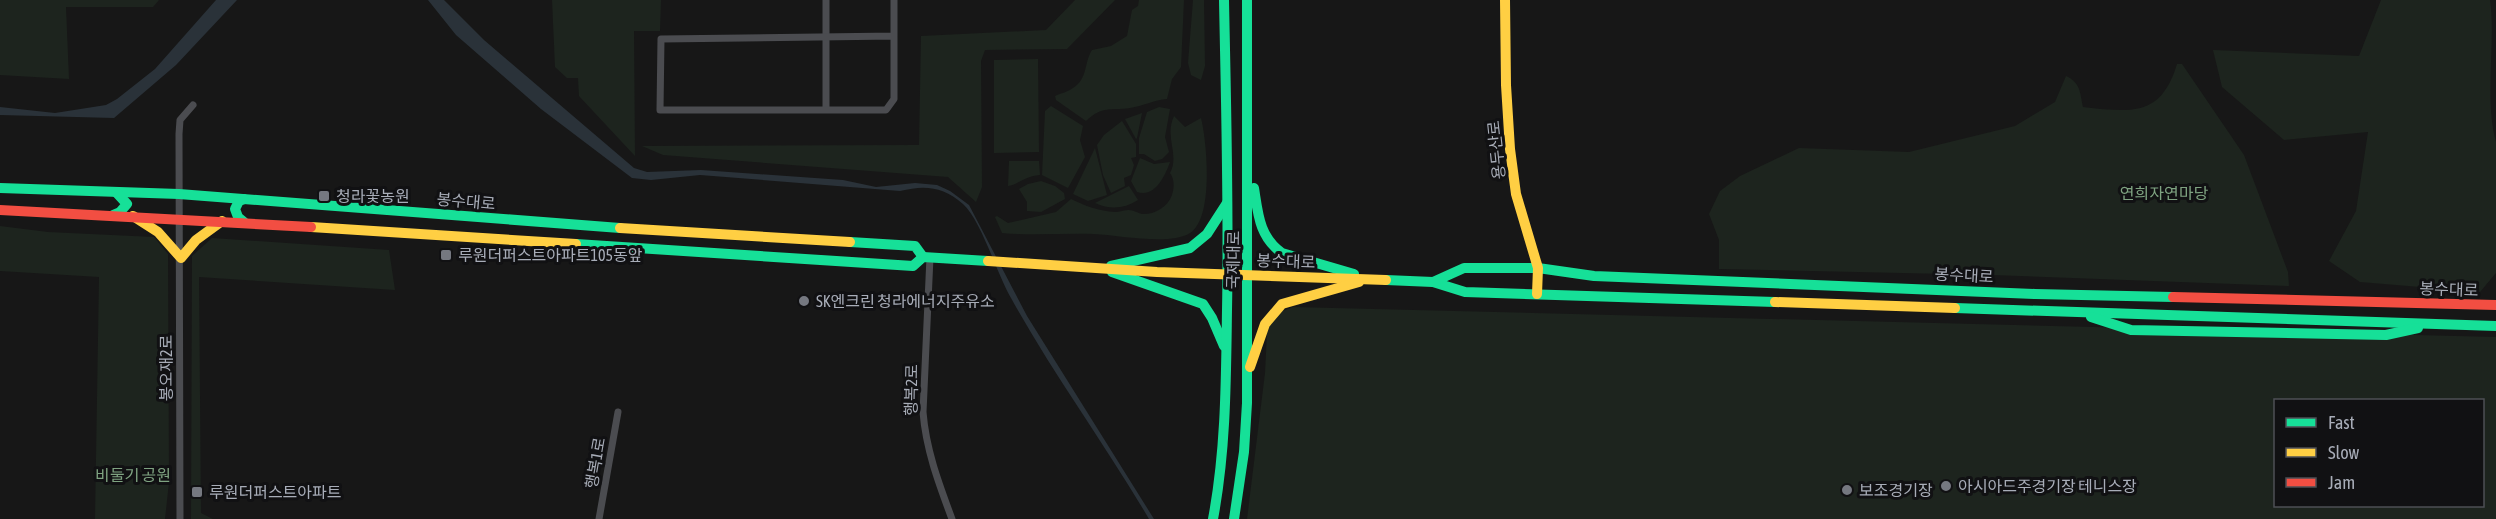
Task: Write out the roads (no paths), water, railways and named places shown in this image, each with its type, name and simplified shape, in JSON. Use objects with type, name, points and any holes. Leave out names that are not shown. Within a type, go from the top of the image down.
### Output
[{"type":"main road","name":"국제대로","points":[[1213,519],[1225,441],[1228,274],[1224,0]]},
{"type":"main road","name":"국제대로","points":[[1234,519],[1244,452],[1247,355],[1249,120],[1247,0]]},
{"type":"main road","name":"용두산로","points":[[1505,0],[1506,85],[1510,149],[1516,194],[1538,268],[1537,294]]},
{"type":"main road","points":[[1249,161],[1261,230],[1272,248],[1370,279]]},
{"type":"main road","name":"봉수대로","points":[[0,188],[179,194],[584,226],[915,246],[926,257]]},
{"type":"main road","points":[[1227,188],[1231,197],[1239,202],[1245,199],[1249,191]]},
{"type":"main road","points":[[112,215],[120,212],[127,204],[116,192]]},
{"type":"main road","points":[[244,199],[239,201],[235,209],[238,217],[244,222]]},
{"type":"main road","points":[[1100,268],[1190,248],[1198,244],[1210,232],[1227,203]]},
{"type":"main road","name":"봉수대로","points":[[0,210],[180,218],[913,266],[926,257],[1100,268],[1433,282],[1465,292],[2496,326]]},
{"type":"main road","points":[[133,216],[158,232],[180,258],[196,240],[222,221]]},
{"type":"main road","points":[[1100,268],[1203,304],[1212,318],[1226,351]]},
{"type":"main road","name":"봉수대로","points":[[1433,282],[1464,268],[1538,268],[1594,276],[2035,294],[2496,305]]},
{"type":"main road","points":[[1246,378],[1266,319],[1273,311],[1282,304],[1370,279]]},
{"type":"main road","points":[[2080,312],[2131,330],[2169,332],[2385,335],[2433,325]]},
{"type":"main road","points":[[1226,351],[1232,334],[1236,332],[1243,339],[1247,355]]},
{"type":"street","points":[[826,0],[826,109]]},
{"type":"street","points":[[894,0],[894,36],[894,99],[886,110],[660,110],[661,39],[894,36]]},
{"type":"street","name":"봉오재2로","points":[[180,519],[180,120],[193,105]]},
{"type":"street","name":"행복2로","points":[[926,257],[924,423],[935,474],[952,519]]},
{"type":"street","name":"행복1로","points":[[598,519],[610,466],[618,412]]},
{"type":"place","name":"청라꽃농원","points":[[324,196]]},
{"type":"place","name":"루원더퍼스트아파트105동앞","points":[[446,255]]},
{"type":"place","name":"SK엔크린 청라에너지주유소","points":[[804,301]]},
{"type":"place","name":"아시아드주경기장 테니스장","points":[[1946,486]]},
{"type":"place","name":"보조경기장","points":[[1847,490]]},
{"type":"place","name":"루원더퍼스트아파트","points":[[197,492]]},
{"type":"park label","name":"연희자연마당","points":[[2164,193]]},
{"type":"park label","name":"비둘기 공원","points":[[133,475]]}]
